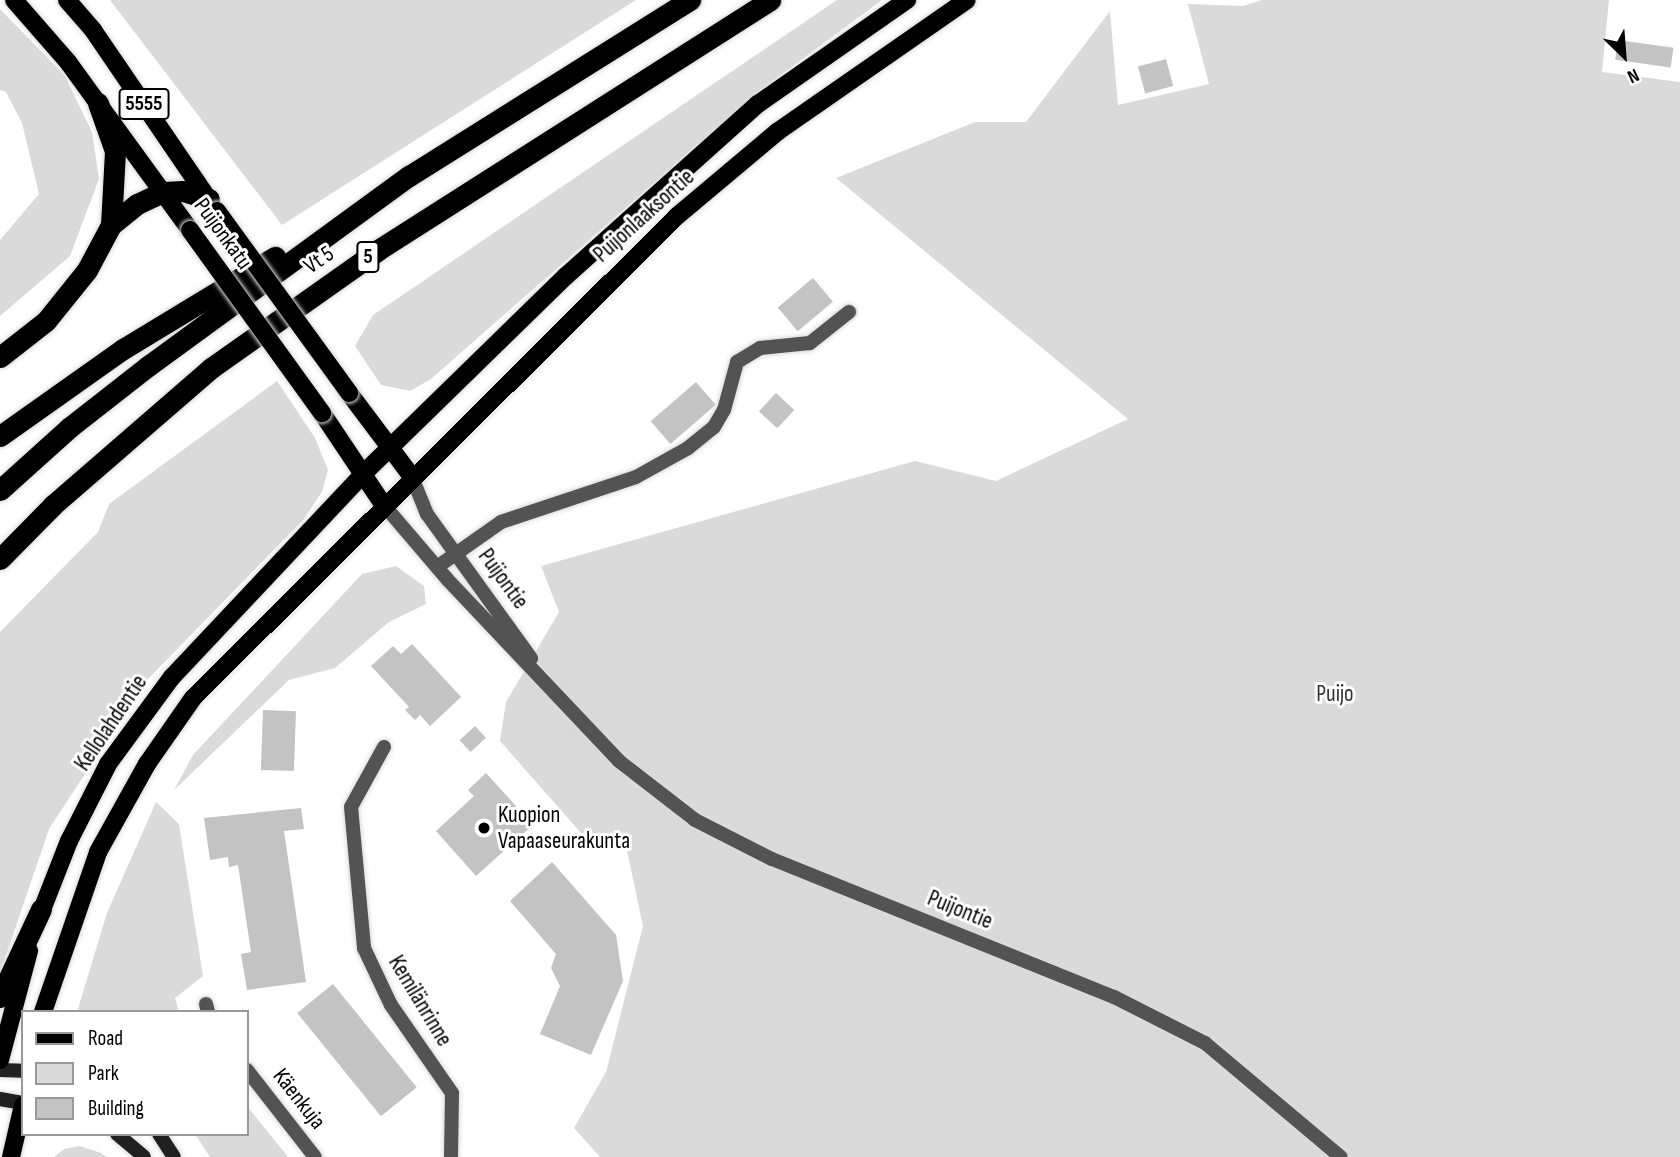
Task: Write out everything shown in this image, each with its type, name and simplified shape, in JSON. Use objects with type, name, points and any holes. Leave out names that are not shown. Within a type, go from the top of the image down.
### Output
[{"type":"highway","name":"Vt 5","points":[[0,490],[70,426],[148,366],[409,176],[690,0]]},
{"type":"highway","name":"Vt 5","points":[[0,559],[53,505],[211,368],[378,250],[770,0]]},
{"type":"highway","points":[[0,357],[46,321],[88,270],[111,225],[115,151],[98,103]]},
{"type":"highway","points":[[0,436],[123,349],[409,176]]},
{"type":"highway","points":[[111,225],[137,204],[163,192],[183,191],[213,205]]},
{"type":"highway","points":[[0,997],[41,909]]},
{"type":"main road","name":"Puijonkatu","points":[[14,0],[98,103],[322,413],[383,504]]},
{"type":"main road","name":"Puijonkatu","points":[[67,0],[93,30],[213,205],[389,450],[412,477]]},
{"type":"main road","name":"Puijonlaaksontie","points":[[364,474],[566,276],[758,104],[906,0]]},
{"type":"main road","name":"Puijonlaaksontie","points":[[383,504],[677,216],[777,132],[968,0]]},
{"type":"main road","name":"Kellolahdentie","points":[[0,1060],[41,909],[69,841],[108,764],[156,699],[364,474]]},
{"type":"main road","points":[[44,1010],[98,852],[146,764],[193,698],[383,504]]},
{"type":"main road","points":[[0,1070],[21,1071]]},
{"type":"main road","points":[[0,1099],[21,1104]]},
{"type":"main road","points":[[10,1157],[21,1112]]},
{"type":"main road","points":[[119,1136],[145,1157]]},
{"type":"main road","points":[[160,1136],[174,1157]]},
{"type":"street","points":[[437,567],[501,522],[636,477],[688,448],[719,419],[737,362],[760,348],[810,343],[849,312]]},
{"type":"street","name":"Puijontie","points":[[412,477],[427,514],[565,705]]},
{"type":"street","name":"Puijontie","points":[[383,504],[437,567],[619,761],[695,820],[772,859],[1114,997],[1205,1044],[1341,1157]]},
{"type":"street","name":"Kemilänrinne","points":[[384,747],[351,807],[365,948],[391,1005],[452,1093],[451,1157]]},
{"type":"street","name":"Käenkuja","points":[[248,1070],[315,1157]]},
{"type":"green space","points":[[110,0],[636,0],[282,225]]},
{"type":"green space","points":[[837,0],[882,0],[755,94],[431,379],[410,391],[381,385],[355,346],[373,315]]},
{"type":"green space","name":"Puijo","points":[[1262,0],[1609,0],[1602,72],[1680,82],[1680,1157],[600,1157],[574,1128],[606,1072],[643,926],[626,846],[581,833],[500,741],[506,702],[559,612],[541,566],[915,461],[996,481],[1128,419],[836,178],[975,122],[1026,122],[1110,11],[1118,105],[1209,84],[1188,4],[1243,6]]},
{"type":"green space","points":[[0,9],[65,76],[92,132],[99,179],[70,256],[0,316],[0,240],[39,194],[22,123],[6,92],[0,90]]},
{"type":"green space","points":[[277,381],[315,438],[328,470],[322,492],[303,520],[145,682],[49,829],[0,973],[0,632],[98,532],[109,504]]},
{"type":"green space","points":[[396,566],[424,586],[426,604],[389,622],[335,668],[289,680],[174,790],[193,755],[362,574]]},
{"type":"green space","points":[[156,802],[179,824],[203,976],[175,998],[178,1010],[78,1010],[107,913]]},
{"type":"green space","points":[[248,1107],[288,1157],[210,1157],[196,1136],[248,1136]]},
{"type":"green space","points":[[80,1146],[107,1157],[54,1157],[64,1149]]},
{"type":"building","points":[[1618,40],[1673,48],[1671,68],[1615,60]]},
{"type":"building","points":[[1166,59],[1173,86],[1145,94],[1138,67]]},
{"type":"building","points":[[813,278],[833,302],[798,331],[778,308]]},
{"type":"building","points":[[696,382],[716,405],[670,444],[651,421]]},
{"type":"building","points":[[776,393],[794,410],[777,428],[759,411]]},
{"type":"building","points":[[412,644],[461,697],[430,726],[420,715],[415,720],[405,710],[409,707],[371,666],[393,646],[401,654]]},
{"type":"building","points":[[263,710],[296,711],[294,771],[261,770]]},
{"type":"building","points":[[475,726],[486,738],[471,752],[460,740]]},
{"type":"building","name":"Kuopion Vapaaseurakunta","points":[[486,773],[533,825],[476,876],[436,831],[474,796],[468,790]]},
{"type":"building","points":[[301,808],[304,829],[284,831],[306,982],[247,990],[241,954],[251,952],[238,865],[229,867],[228,857],[210,860],[204,818]]},
{"type":"building","points":[[552,862],[616,935],[623,981],[591,1055],[540,1034],[560,986],[551,968],[556,954],[510,901]]},
{"type":"building","points":[[333,984],[417,1087],[381,1116],[297,1013]]},
{"type":"place","name":"Kuopion Vapaaseurakunta","points":[[484,828]]}]
